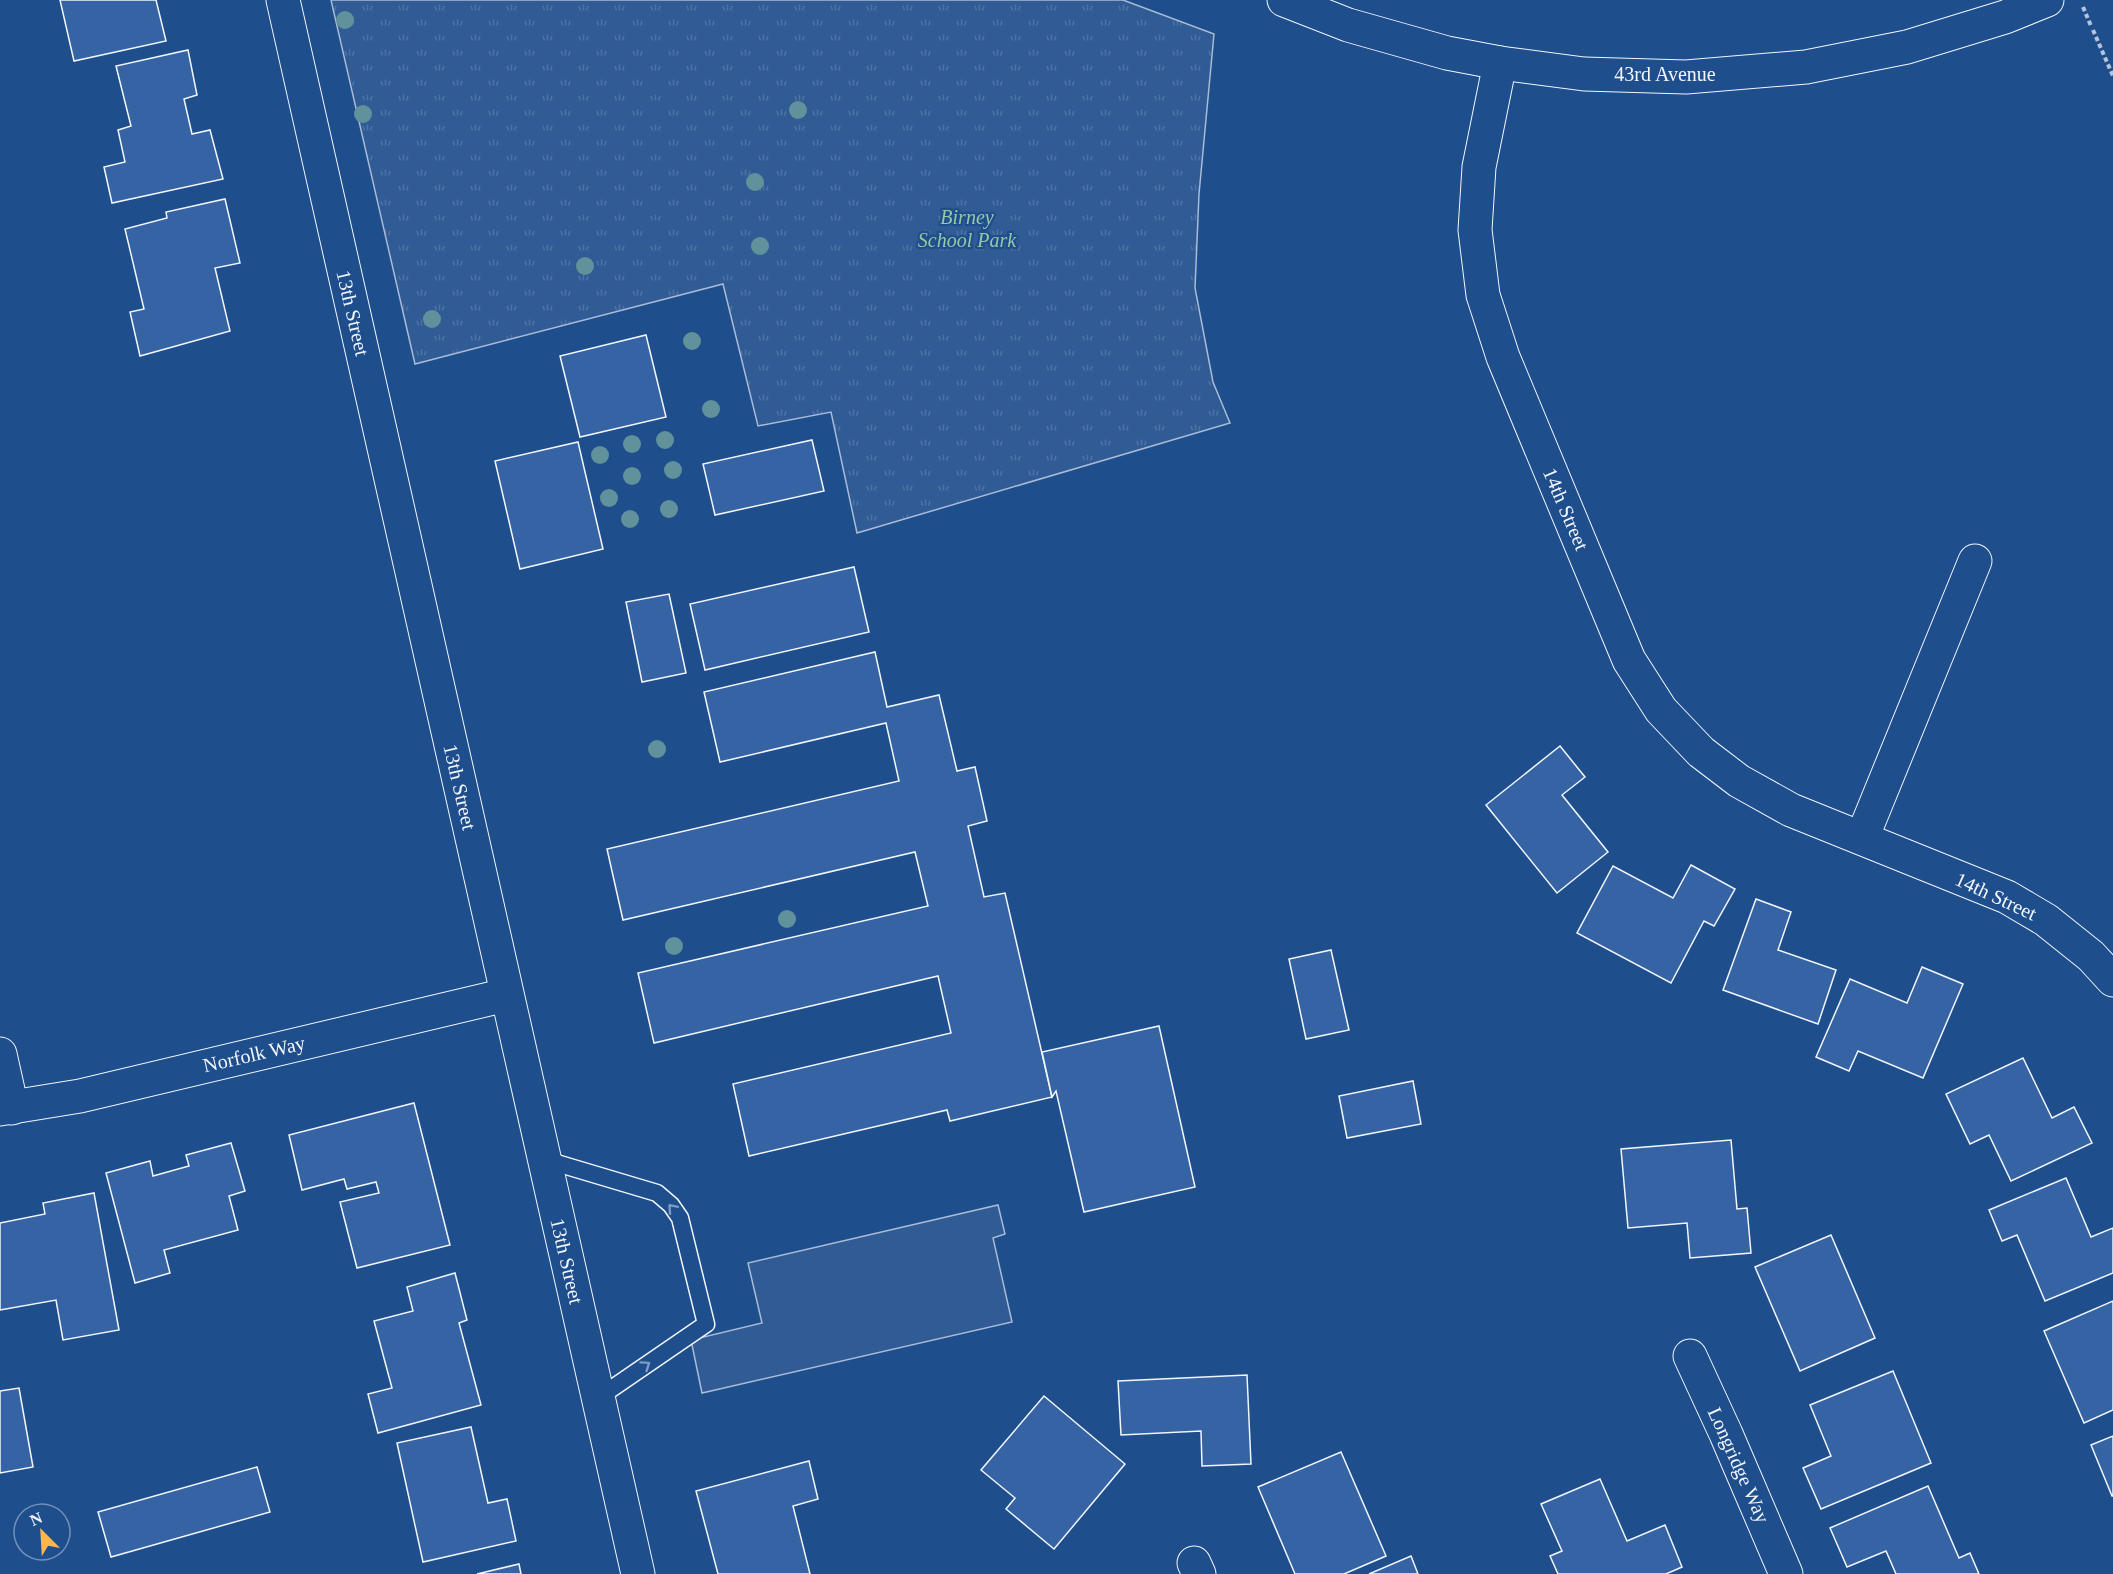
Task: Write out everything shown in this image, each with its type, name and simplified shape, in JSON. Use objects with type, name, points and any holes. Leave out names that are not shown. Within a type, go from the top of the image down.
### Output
[{"type":"street","name":"13th Street","points":[[283,0],[638,1574]]},
{"type":"street","name":"43rd Avenue","points":[[1284,0],[1348,26],[1448,53],[1500,63],[1584,74],[1686,77],[1806,67],[1907,47],[2006,16],[2047,0]]},
{"type":"street","name":"14th Street","points":[[1500,63],[1479,167],[1475,230],[1483,295],[1503,357],[1629,660],[1661,710],[1701,752],[1739,781],[1791,810],[2007,897],[2046,920],[2091,956],[2113,980]]},
{"type":"street","points":[[1862,838],[1975,561]]},
{"type":"street","name":"Norfolk Way","points":[[6,1108],[80,1095],[506,995]]},
{"type":"street","points":[[0,1054],[6,1108]]},
{"type":"street","name":"Longridge Way","points":[[1690,1356],[1786,1574]]},
{"type":"lane","points":[[543,1159],[641,1187],[657,1193],[671,1205],[680,1218],[706,1324],[598,1398]]},
{"type":"path","points":[[2080,0],[2113,76]]},
{"type":"green space","name":"Birney School Park","points":[[331,0],[1123,0],[1214,34],[1199,194],[1195,288],[1213,382],[1230,423],[857,533],[831,412],[758,426],[723,284],[415,364]]},
{"type":"shaded area","points":[[998,1205],[1005,1234],[993,1238],[1012,1322],[702,1393],[691,1340],[762,1323],[748,1263]]},
{"type":"building","points":[[60,0],[156,0],[166,41],[74,61]]},
{"type":"building","points":[[188,50],[197,95],[184,99],[192,134],[210,130],[223,179],[112,203],[104,167],[125,162],[118,130],[131,126],[116,66]]},
{"type":"building","points":[[225,199],[240,263],[215,268],[230,331],[140,356],[130,312],[144,309],[125,229],[167,218],[166,212]]},
{"type":"building","points":[[646,335],[666,417],[580,437],[560,356]]},
{"type":"building","points":[[812,440],[824,491],[715,515],[703,464]]},
{"type":"building","points":[[578,442],[603,549],[520,569],[495,461]]},
{"type":"building","points":[[854,567],[869,632],[705,670],[690,604]]},
{"type":"building","points":[[669,594],[686,673],[642,682],[626,602]]},
{"type":"building","points":[[875,652],[887,707],[939,695],[957,771],[975,767],[987,821],[968,826],[984,897],[1005,893],[1052,1097],[950,1121],[947,1110],[749,1156],[733,1084],[951,1033],[938,976],[654,1043],[638,973],[928,906],[915,852],[623,920],[607,849],[899,781],[886,723],[720,762],[704,692]]},
{"type":"building","points":[[1560,746],[1585,777],[1562,795],[1608,852],[1557,893],[1486,805]]},
{"type":"building","points":[[1691,865],[1735,889],[1714,926],[1704,921],[1671,983],[1577,933],[1613,866],[1673,898]]},
{"type":"building","points":[[1756,899],[1791,912],[1778,950],[1836,970],[1818,1024],[1723,990]]},
{"type":"building","points":[[1331,950],[1349,1030],[1306,1039],[1289,959]]},
{"type":"building","points":[[1922,967],[1963,984],[1923,1078],[1858,1051],[1849,1071],[1816,1057],[1850,979],[1907,1003]]},
{"type":"building","points":[[1159,1026],[1195,1187],[1084,1212],[1056,1091],[1052,1097],[1042,1052]]},
{"type":"building","points":[[2023,1058],[2052,1118],[2074,1107],[2092,1143],[2011,1181],[1989,1135],[1970,1144],[1946,1094]]},
{"type":"building","points":[[1413,1081],[1421,1124],[1347,1138],[1339,1096]]},
{"type":"building","points":[[414,1103],[450,1245],[357,1268],[340,1202],[379,1193],[376,1182],[347,1189],[344,1179],[302,1190],[289,1135]]},
{"type":"building","points":[[1731,1140],[1737,1209],[1747,1208],[1751,1253],[1690,1258],[1687,1223],[1628,1228],[1621,1149]]},
{"type":"building","points":[[231,1143],[245,1191],[229,1196],[238,1230],[164,1250],[170,1273],[135,1283],[106,1173],[150,1161],[153,1176],[189,1166],[186,1155]]},
{"type":"building","points":[[2066,1178],[2091,1237],[2113,1228],[2113,1273],[2045,1301],[2017,1235],[2002,1241],[1989,1210]]},
{"type":"building","points":[[94,1193],[119,1330],[63,1340],[56,1300],[0,1310],[0,1223],[45,1214],[43,1203]]},
{"type":"building","points":[[1831,1235],[1875,1338],[1800,1371],[1755,1267]]},
{"type":"building","points":[[455,1273],[467,1320],[459,1323],[481,1405],[378,1433],[368,1394],[392,1388],[374,1321],[413,1311],[407,1287]]},
{"type":"building","points":[[2113,1301],[2113,1410],[2084,1423],[2044,1331]]},
{"type":"building","points":[[1893,1371],[1931,1463],[1821,1509],[1803,1468],[1831,1456],[1810,1405]]},
{"type":"building","points":[[1247,1375],[1251,1464],[1202,1466],[1201,1431],[1121,1435],[1118,1381]]},
{"type":"building","points":[[19,1388],[33,1467],[0,1473],[0,1391]]},
{"type":"building","points":[[1044,1396],[1125,1464],[1054,1549],[1006,1509],[1015,1498],[981,1470]]},
{"type":"building","points":[[471,1427],[488,1503],[507,1499],[516,1541],[423,1562],[397,1443]]},
{"type":"building","points":[[2113,1436],[2113,1496],[2112,1496],[2091,1445]]},
{"type":"building","points":[[1341,1452],[1386,1556],[1344,1574],[1295,1574],[1258,1487]]},
{"type":"building","points":[[809,1461],[818,1499],[793,1506],[810,1574],[718,1574],[696,1491]]},
{"type":"building","points":[[257,1467],[270,1512],[111,1557],[98,1512]]},
{"type":"building","points":[[1600,1479],[1627,1541],[1665,1525],[1682,1567],[1666,1574],[1558,1574],[1550,1556],[1562,1551],[1541,1504]]},
{"type":"building","points":[[1928,1486],[1959,1558],[1970,1553],[1979,1574],[1896,1574],[1886,1551],[1847,1567],[1830,1528]]},
{"type":"building","points":[[1411,1556],[1418,1574],[1369,1574]]},
{"type":"building","points":[[519,1564],[521,1574],[477,1574]]}]
